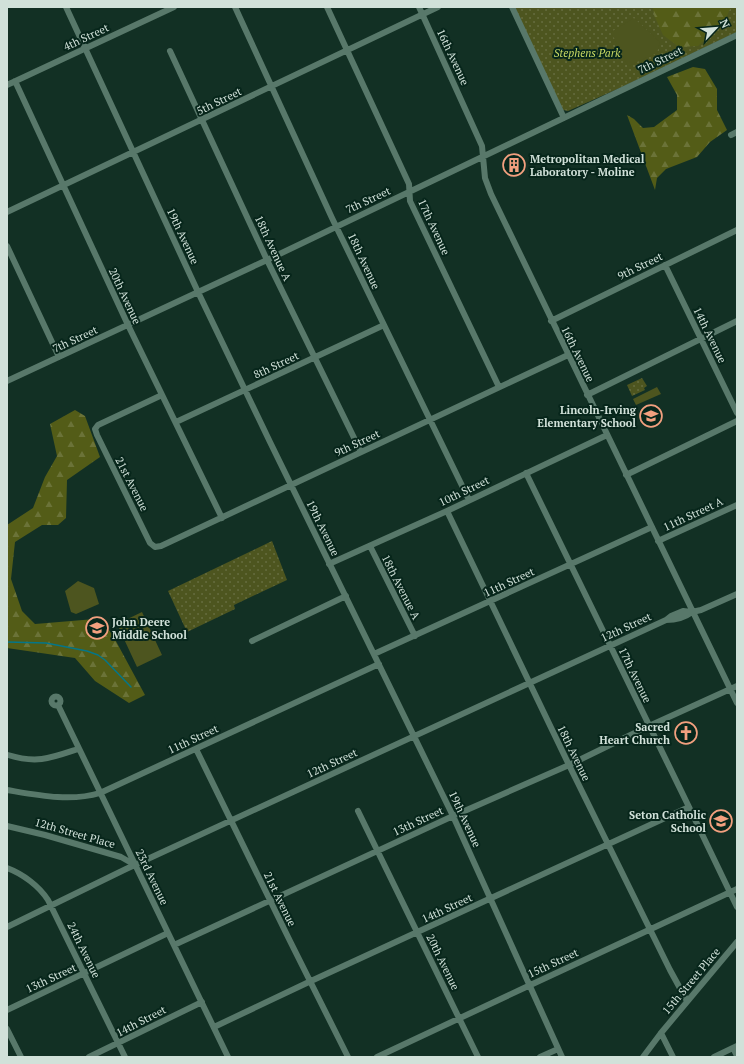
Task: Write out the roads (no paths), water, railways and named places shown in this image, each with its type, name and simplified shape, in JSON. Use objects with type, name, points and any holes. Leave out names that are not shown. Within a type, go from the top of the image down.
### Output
[{"type":"street","name":"19th Avenue","points":[[66,7],[198,292],[329,564],[453,816],[562,1057]]},
{"type":"street","name":"4th Street","points":[[7,85],[174,7]]},
{"type":"street","name":"18th Avenue","points":[[235,7],[336,226],[468,500]]},
{"type":"street","name":"17th Avenue","points":[[327,7],[409,184],[410,201],[499,387]]},
{"type":"street","name":"16th Avenue","points":[[419,7],[478,134],[482,146],[486,184],[737,703]]},
{"type":"street","name":"5th Street","points":[[7,212],[438,7]]},
{"type":"street","points":[[512,7],[564,118]]},
{"type":"street","name":"7th Street","points":[[7,381],[267,260],[737,35]]},
{"type":"street","name":"18th Avenue A","points":[[170,51],[267,260],[361,452]]},
{"type":"street","name":"20th Avenue","points":[[15,81],[128,325],[222,518]]},
{"type":"street","points":[[731,135],[737,132]]},
{"type":"street","name":"9th Street","points":[[551,321],[737,230]]},
{"type":"street","points":[[7,246],[59,357]]},
{"type":"street","name":"14th Avenue","points":[[665,265],[737,413]]},
{"type":"street","points":[[587,395],[737,322]]},
{"type":"street","name":"8th Street","points":[[176,422],[384,325]]},
{"type":"street","name":"9th Street","points":[[155,547],[161,546],[222,518],[568,355]]},
{"type":"street","name":"21st Avenue","points":[[155,547],[150,543],[95,429],[98,425],[162,395]]},
{"type":"street","points":[[626,475],[737,421]]},
{"type":"street","name":"10th Street","points":[[329,564],[447,511],[607,435]]},
{"type":"street","name":"17th Avenue","points":[[526,473],[737,907]]},
{"type":"street","name":"11th Street A","points":[[658,541],[737,505]]},
{"type":"street","name":"18th Avenue","points":[[447,511],[569,764],[670,970],[687,1001]]},
{"type":"street","name":"11th Street","points":[[374,654],[491,602],[652,527]]},
{"type":"street","name":"18th Avenue A","points":[[370,546],[415,636]]},
{"type":"street","name":"12th Street","points":[[7,927],[135,865],[666,620],[671,616],[683,611],[692,612],[701,610],[737,594]]},
{"type":"street","points":[[252,641],[346,596]]},
{"type":"street","name":"11th Street","points":[[7,790],[42,796],[59,797],[86,796],[100,793],[379,664]]},
{"type":"street","name":"13th Street","points":[[174,945],[737,686]]},
{"type":"street","name":"23rd Avenue","points":[[58,705],[228,1057]]},
{"type":"street","points":[[8,755],[29,759],[44,759],[78,749]]},
{"type":"street","name":"21st Avenue","points":[[196,749],[348,1057]]},
{"type":"street","name":"14th Street","points":[[214,1027],[689,807]]},
{"type":"street","name":"20th Avenue","points":[[358,811],[478,1057]]},
{"type":"street","name":"12th Street Place","points":[[7,826],[45,835],[121,857],[135,865]]},
{"type":"street","name":"24th Avenue","points":[[7,868],[34,884],[44,894],[125,1057]]},
{"type":"street","name":"15th Street","points":[[377,1057],[737,889]]},
{"type":"street","name":"13th Street","points":[[7,1010],[168,933]]},
{"type":"street","name":"15th Street Place","points":[[643,1057],[687,1001],[737,942]]},
{"type":"street","name":"14th Street","points":[[89,1057],[202,1002]]},
{"type":"street","points":[[7,1029],[21,1057]]},
{"type":"street","points":[[661,1033],[673,1057]]},
{"type":"street","name":"15th Street Place","points":[[638,1057],[653,1038],[661,1033]]},
{"type":"street","points":[[714,1057],[735,1047],[737,1056]]},
{"type":"street","points":[[540,1057],[558,1049]]},
{"type":"waterway","points":[[7,642],[46,643],[87,651],[98,655],[105,660],[131,687]]},
{"type":"place","name":"Metropolitan Medical Laboratory - Moline","points":[[514,165]]},
{"type":"place","name":"Lincoln-Irving Elementary School","points":[[651,416]]},
{"type":"place","name":"John Deere Middle School","points":[[97,628]]},
{"type":"place","name":"Sacred Heart Church","points":[[686,733]]},
{"type":"place","name":"Seton Catholic School","points":[[721,821]]},
{"type":"park label","name":"Stephens Park","points":[[587,53]]}]
